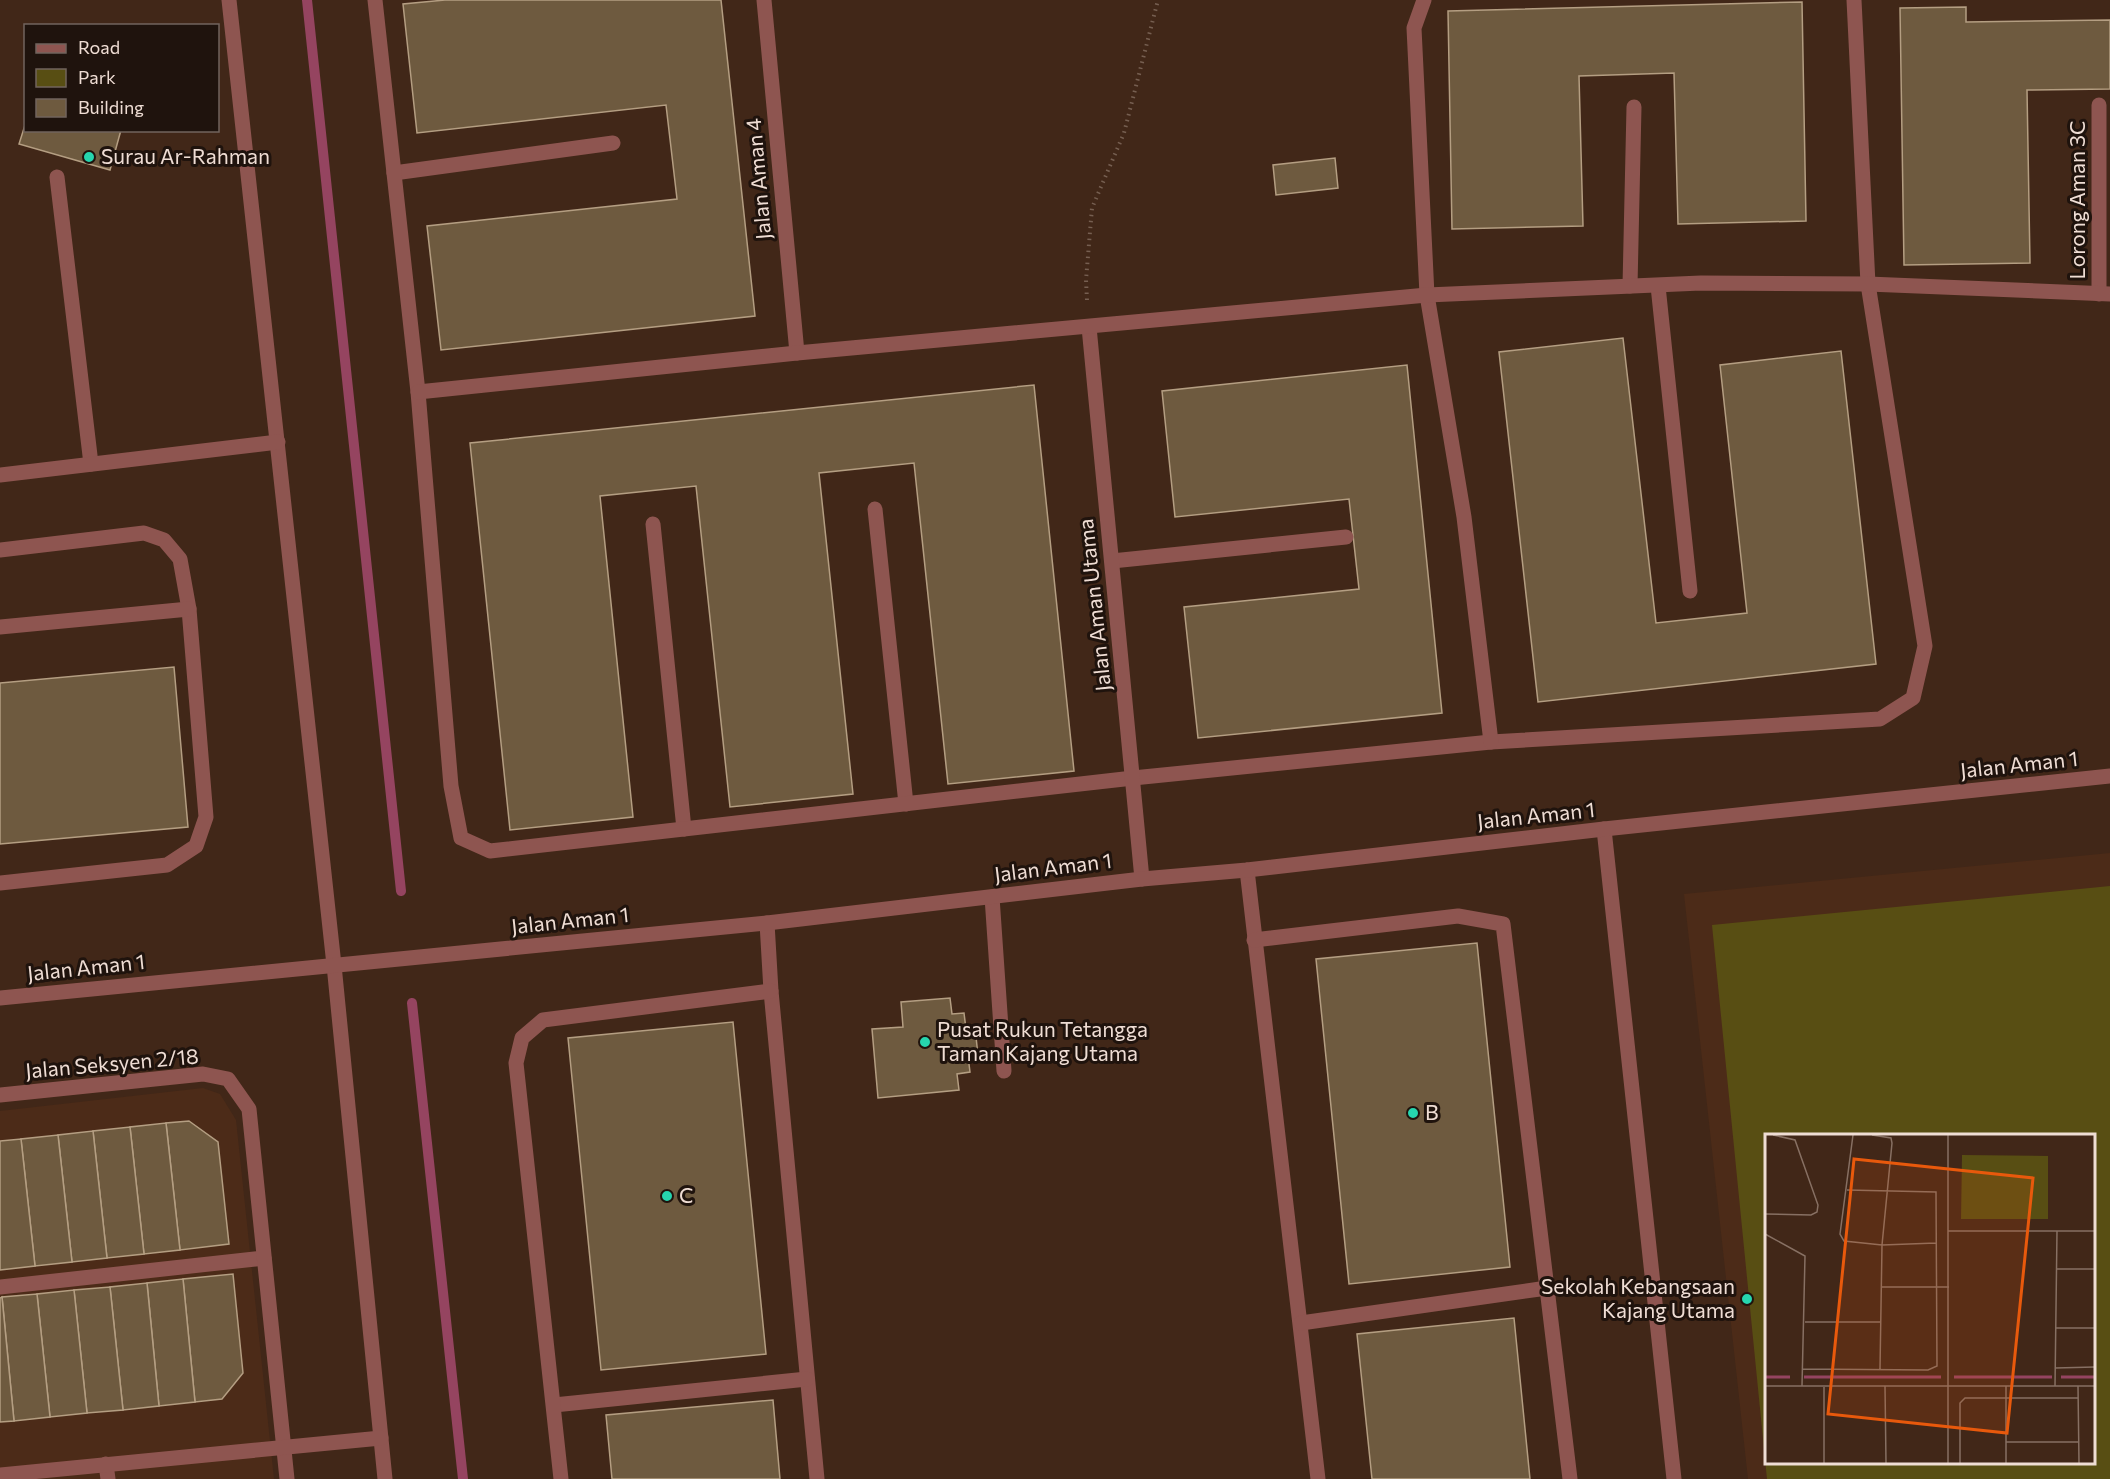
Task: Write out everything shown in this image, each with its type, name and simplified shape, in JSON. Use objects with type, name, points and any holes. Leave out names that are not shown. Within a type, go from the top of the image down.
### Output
[{"type":"street","points":[[229,0],[334,965],[385,1479]]},
{"type":"street","points":[[375,0],[418,392],[451,786],[461,838],[490,851],[1132,778],[1491,742],[1880,719],[1913,698],[1925,646],[1868,284],[1854,0]]},
{"type":"street","name":"Jalan Aman 4","points":[[764,0],[797,353]]},
{"type":"street","points":[[1424,0],[1414,28],[1428,295],[1464,516],[1491,742]]},
{"type":"street","name":"Lorong Aman 3C","points":[[2099,105],[2105,294]]},
{"type":"street","points":[[1630,286],[1634,107]]},
{"type":"street","points":[[394,174],[613,143]]},
{"type":"street","points":[[57,177],[91,464]]},
{"type":"street","points":[[418,392],[797,353],[1428,295],[1701,283],[1868,284],[2105,294]]},
{"type":"street","points":[[1658,286],[1690,591]]},
{"type":"street","name":"Jalan Aman Utama","points":[[1089,327],[1142,879]]},
{"type":"street","points":[[0,474],[278,442]]},
{"type":"street","points":[[875,509],[906,804]]},
{"type":"street","points":[[653,524],[684,829]]},
{"type":"street","points":[[0,550],[144,533],[164,540],[180,559],[189,609],[206,817],[196,846],[167,865],[0,883]]},
{"type":"street","points":[[1112,561],[1346,537]]},
{"type":"street","points":[[0,627],[189,609]]},
{"type":"street","name":"Jalan Aman 1","points":[[0,998],[767,923],[1142,879],[1246,870],[1604,829],[2110,777]]},
{"type":"street","points":[[1604,829],[1674,1479]]},
{"type":"street","points":[[1246,870],[1318,1479]]},
{"type":"street","points":[[992,897],[1004,1071]]},
{"type":"street","points":[[1254,939],[1458,916],[1503,924],[1570,1479]]},
{"type":"street","points":[[767,923],[771,991],[817,1479]]},
{"type":"street","points":[[561,1479],[516,1063],[522,1038],[543,1020],[771,991]]},
{"type":"street","name":"Jalan Seksyen 2/18","points":[[0,1095],[203,1074],[228,1080],[249,1109],[264,1258]]},
{"type":"street","points":[[0,1287],[264,1258],[287,1479]]},
{"type":"street","points":[[1301,1323],[1547,1288]]},
{"type":"street","points":[[554,1406],[807,1380]]},
{"type":"street","points":[[0,1474],[107,1472],[284,1447],[381,1438]]},
{"type":"path","points":[[1089,327],[1086,280],[1092,208],[1124,133],[1158,0]]},
{"type":"shaded area","name":"Sekolah Kebangsaan Kajang Utama","points":[[2110,853],[2110,1479],[1748,1479],[1684,894]]},
{"type":"shaded area","points":[[203,1088],[220,1094],[236,1120],[274,1479],[0,1479],[0,1111]]},
{"type":"green space","name":"Sekolah Kebangsaan Kajang Utama","points":[[2110,886],[2110,1479],[1767,1479],[1766,1464],[2095,1464],[2095,1134],[1765,1134],[1765,1459],[1712,925]]},
{"type":"building","points":[[445,0],[721,0],[755,316],[441,350],[427,226],[677,199],[666,105],[417,133],[403,4]]},
{"type":"building","points":[[1802,2],[1806,221],[1678,224],[1674,73],[1579,76],[1583,226],[1452,229],[1448,11]]},
{"type":"building","points":[[1966,7],[1966,22],[2110,20],[2110,89],[2027,90],[2030,263],[1904,265],[1900,8]]},
{"type":"building","name":"Surau Ar-Rahman","points":[[24,128],[24,132],[120,132],[110,170],[19,144]]},
{"type":"building","points":[[1335,158],[1338,188],[1276,195],[1273,165]]},
{"type":"building","points":[[1623,338],[1656,623],[1747,613],[1720,365],[1841,351],[1876,664],[1538,702],[1499,352]]},
{"type":"building","points":[[1407,365],[1442,713],[1198,738],[1184,607],[1359,589],[1349,499],[1175,517],[1162,391]]},
{"type":"building","points":[[1034,385],[1074,771],[948,784],[914,463],[819,473],[853,794],[730,807],[696,486],[600,496],[633,817],[510,830],[470,443]]},
{"type":"building","points":[[174,667],[188,827],[0,844],[0,683]]},
{"type":"building","name":"B","points":[[1477,943],[1510,1267],[1349,1284],[1316,959]]},
{"type":"building","name":"Pusat Rukun Tetangga Taman Kajang Utama","points":[[950,998],[952,1014],[964,1013],[966,1029],[975,1028],[978,1055],[968,1056],[970,1072],[957,1074],[959,1090],[878,1098],[872,1029],[903,1027],[901,1002]]},
{"type":"building","name":"C","points":[[733,1022],[766,1354],[601,1370],[568,1038]]},
{"type":"building","points":[[189,1121],[218,1142],[229,1244],[180,1250],[166,1123]]},
{"type":"building","points":[[166,1123],[180,1250],[144,1254],[130,1127]]},
{"type":"building","points":[[130,1127],[144,1254],[107,1258],[93,1131]]},
{"type":"building","points":[[93,1131],[107,1258],[72,1262],[58,1135]]},
{"type":"building","points":[[58,1135],[72,1262],[35,1266],[21,1139]]},
{"type":"building","points":[[21,1139],[35,1266],[0,1270],[0,1141]]},
{"type":"building","points":[[233,1274],[243,1373],[222,1399],[195,1402],[183,1279]]},
{"type":"building","points":[[183,1279],[195,1402],[159,1406],[147,1283]]},
{"type":"building","points":[[147,1283],[159,1406],[123,1410],[110,1287]]},
{"type":"building","points":[[110,1287],[123,1410],[87,1413],[74,1290]]},
{"type":"building","points":[[74,1290],[87,1413],[50,1417],[37,1294]]},
{"type":"building","points":[[37,1294],[50,1417],[14,1421],[2,1297]]},
{"type":"building","points":[[2,1297],[14,1421],[0,1422],[0,1298]]},
{"type":"building","points":[[1514,1318],[1530,1479],[1372,1479],[1357,1334]]},
{"type":"building","points":[[773,1400],[780,1479],[612,1479],[606,1415]]},
{"type":"waterway","points":[[307,0],[401,891]]},
{"type":"waterway","points":[[412,1003],[463,1479]]},
{"type":"place","name":"Surau Ar-Rahman","points":[[89,157]]},
{"type":"place","name":"Pusat Rukun Tetangga Taman Kajang Utama","points":[[925,1042]]},
{"type":"place","name":"B","points":[[1413,1113]]},
{"type":"place","name":"C","points":[[667,1196]]},
{"type":"place","name":"Sekolah Kebangsaan Kajang Utama","points":[[1747,1299]]}]
